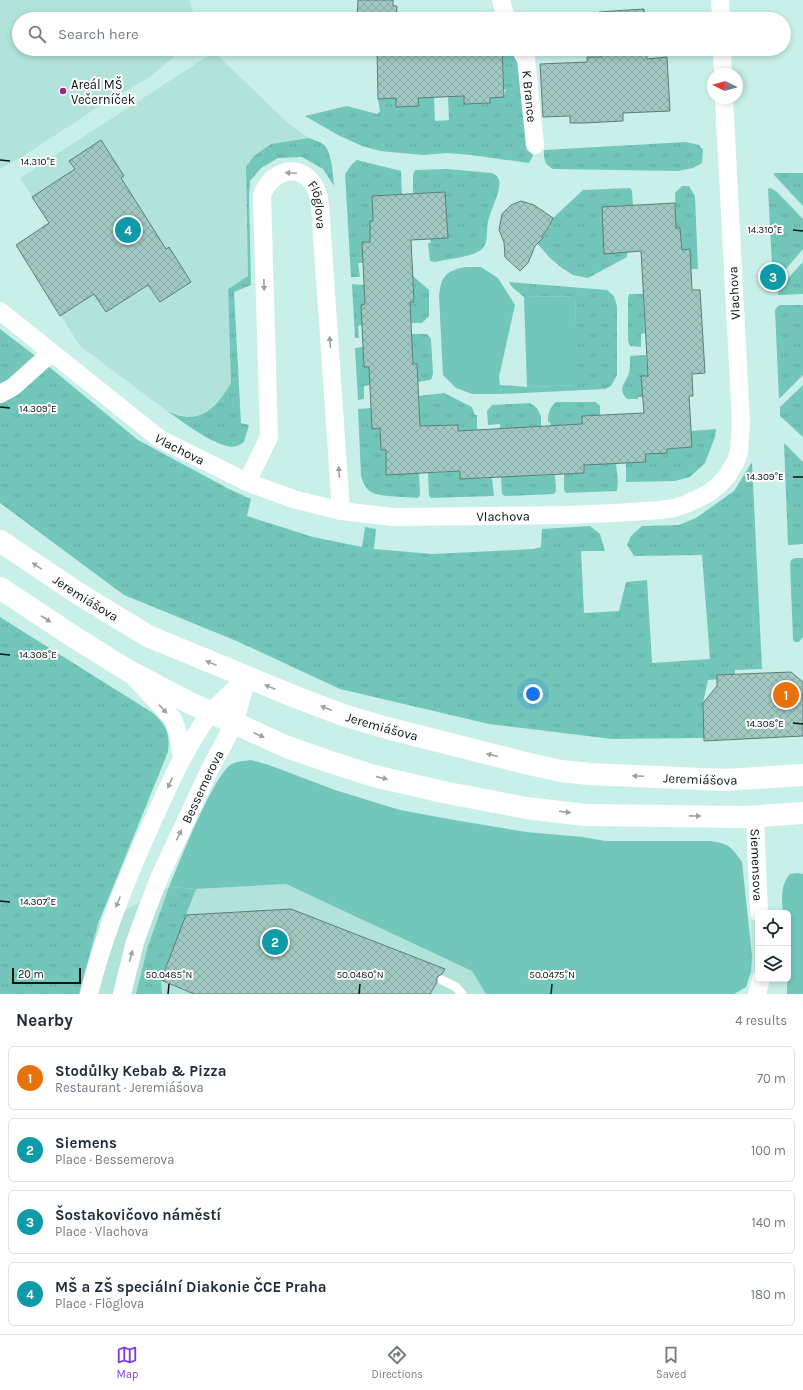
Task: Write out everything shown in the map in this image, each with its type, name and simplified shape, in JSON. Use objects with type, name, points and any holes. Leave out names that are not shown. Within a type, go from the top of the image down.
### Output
[{"type":"main road","name":"Jeremiášova","points":[[0,541],[79,594],[148,636],[247,678],[343,715],[387,728],[560,771],[589,774],[725,780],[796,776]]},
{"type":"main road","points":[[0,588],[127,670],[211,713],[287,747],[374,776],[443,792],[526,808],[585,815],[755,816],[797,814]]},
{"type":"street","points":[[501,0],[504,12]]},
{"type":"street","points":[[720,0],[721,12]]},
{"type":"street","name":"K Brance","points":[[524,56],[526,59],[535,145]]},
{"type":"street","points":[[722,56],[723,68]]},
{"type":"street","name":"Vlachova","points":[[0,311],[160,439],[247,482],[293,500],[341,511],[393,517],[566,515],[674,508],[707,494],[718,486],[727,476],[738,457],[740,443],[741,423],[724,104]]},
{"type":"street","name":"Flöglova","points":[[247,482],[269,437],[262,196],[265,188],[276,176],[284,172],[292,172],[307,177],[313,183],[317,190],[320,205],[341,511]]},
{"type":"street","points":[[0,394],[13,387],[51,353]]},
{"type":"street","points":[[127,670],[173,719],[178,733],[182,758]]},
{"type":"street","points":[[89,994],[95,970],[115,909],[137,856],[182,758],[211,713],[247,678]]},
{"type":"street","name":"Bessemerova","points":[[122,994],[135,942],[160,876],[210,769],[234,724],[247,678]]},
{"type":"street","name":"Siemensova","points":[[755,816],[759,910]]},
{"type":"street","points":[[757,994],[760,982]]},
{"type":"lane","points":[[442,980],[456,987],[462,994]]},
{"type":"shaded area","name":"Areál MŠ Večerníček","points":[[0,0],[189,0],[193,12],[12,12],[12,56],[175,56],[150,77],[101,105],[25,155],[0,169]]},
{"type":"shaded area","points":[[208,56],[218,56],[288,123],[309,138],[271,144],[246,167],[248,276],[228,289],[231,383],[214,406],[204,415],[188,417],[167,411],[80,346],[16,245],[49,223],[20,178]]},
{"type":"shaded area","points":[[286,884],[472,971],[486,994],[79,994],[98,924],[169,887],[196,889]]},
{"type":"green space","points":[[502,56],[517,56],[527,78],[529,144],[533,156],[529,163],[447,153],[423,155],[380,151],[362,146],[338,135],[305,116],[347,106],[377,114],[380,111],[378,99],[396,98],[396,106],[418,105],[418,98],[434,97],[435,121],[449,120],[448,97],[464,96],[464,104],[488,103],[488,95],[502,94],[504,97],[506,89],[504,89]]},
{"type":"green space","points":[[309,138],[323,144],[326,147],[332,164],[334,186],[323,169],[302,157],[278,158],[261,168],[250,181],[251,285],[234,292],[241,423],[249,425],[244,442],[236,446],[227,446],[211,440],[167,411],[185,417],[203,414],[219,401],[231,383],[228,289],[248,276],[246,167],[254,156],[271,144]]},
{"type":"green space","points":[[686,142],[699,145],[703,150],[702,163],[693,168],[678,171],[553,169],[546,163],[544,156],[544,150]]},
{"type":"green space","points":[[357,160],[401,171],[402,194],[372,196],[373,221],[370,221],[370,242],[363,263],[358,263],[360,277],[351,277],[345,174]]},
{"type":"green space","points":[[447,169],[492,173],[499,180],[499,189],[489,217],[486,243],[482,249],[466,256],[435,262],[430,261],[428,243],[431,243],[430,239],[448,238],[445,192],[413,194],[413,175],[415,170]]},
{"type":"green space","points":[[774,173],[803,173],[803,206],[774,175]]},
{"type":"green space","points":[[682,186],[689,186],[695,196],[698,269],[691,269],[690,249],[682,250],[680,228],[676,228],[675,193]]},
{"type":"green space","points":[[630,188],[632,191],[633,205],[602,207],[604,253],[627,252],[627,257],[588,278],[573,275],[562,268],[550,258],[537,243],[551,226],[550,225],[553,218],[583,190]]},
{"type":"green space","points":[[770,188],[777,192],[803,219],[803,249],[773,284],[768,189]]},
{"type":"green space","points":[[803,262],[803,294],[778,295],[779,288]]},
{"type":"green space","points":[[465,267],[481,267],[498,278],[515,305],[499,377],[501,394],[472,394],[456,388],[443,375],[439,296],[441,284],[443,279],[453,270]]},
{"type":"green space","points":[[413,276],[429,290],[429,316],[422,323],[411,323],[410,302],[414,302]]},
{"type":"green space","points":[[509,282],[607,290],[614,296],[617,306],[617,375],[611,386],[605,389],[501,394],[500,385],[527,387],[577,385],[575,296],[524,297],[513,288]]},
{"type":"green space","points":[[352,284],[364,285],[365,304],[361,305],[362,325],[358,326],[359,338],[355,338]]},
{"type":"green space","points":[[629,294],[643,294],[645,333],[641,334],[641,347],[630,346],[628,341]]},
{"type":"green space","points":[[575,296],[578,385],[527,387],[524,297]]},
{"type":"green space","points":[[780,305],[803,305],[803,375],[779,399],[775,310]]},
{"type":"green space","points":[[0,329],[42,361],[138,440],[229,489],[251,499],[247,516],[313,537],[362,547],[365,527],[376,529],[374,549],[432,554],[533,549],[541,547],[542,529],[590,526],[600,534],[605,551],[581,551],[584,613],[619,611],[626,582],[647,580],[652,663],[710,659],[702,555],[634,556],[627,545],[631,536],[642,526],[679,525],[696,518],[734,491],[752,462],[762,669],[735,670],[735,678],[708,680],[703,703],[704,738],[612,739],[489,724],[340,689],[239,642],[124,595],[0,503]]},
{"type":"green space","points":[[411,334],[427,334],[431,339],[433,373],[430,380],[418,382],[417,364],[413,364]]},
{"type":"green space","points":[[363,347],[364,367],[369,367],[370,385],[364,386],[364,399],[358,400],[355,348]]},
{"type":"green space","points":[[646,355],[648,376],[641,376],[643,397],[638,397],[638,399],[627,399],[622,389],[629,373],[630,356]]},
{"type":"green space","points":[[803,385],[803,437],[780,416],[780,407]]},
{"type":"green space","points":[[444,393],[472,407],[475,415],[477,415],[477,430],[458,431],[458,425],[420,426],[419,396]]},
{"type":"green space","points":[[556,402],[596,402],[600,406],[600,415],[582,416],[582,424],[551,426],[550,422],[548,422],[550,409]]},
{"type":"green space","points":[[530,403],[537,408],[541,416],[541,426],[500,429],[500,424],[488,425],[487,411],[492,405]]},
{"type":"green space","points":[[371,408],[372,429],[380,428],[381,450],[386,450],[386,474],[419,473],[420,495],[418,498],[375,494],[364,485],[361,476],[358,409]]},
{"type":"green space","points":[[716,429],[715,437],[705,463],[690,477],[675,481],[626,482],[626,463],[646,461],[645,454],[667,449],[691,447],[691,431]]},
{"type":"green space","points":[[784,443],[803,462],[803,544],[788,545]]},
{"type":"green space","points":[[616,463],[618,482],[617,491],[566,493],[564,490],[564,474],[584,473],[584,465]]},
{"type":"green space","points":[[460,471],[460,479],[492,478],[494,496],[431,498],[429,496],[428,473]]},
{"type":"green space","points":[[555,475],[556,491],[554,494],[505,496],[502,494],[501,477]]},
{"type":"green space","points":[[795,558],[803,558],[803,637],[799,642],[795,642],[793,640],[790,564],[791,560]]},
{"type":"green space","points":[[0,617],[153,713],[162,722],[168,735],[168,752],[98,924],[79,994],[0,994]]},
{"type":"green space","points":[[251,760],[269,765],[335,790],[400,810],[454,820],[526,832],[583,837],[605,841],[710,841],[726,845],[735,852],[742,862],[752,956],[751,972],[746,987],[734,994],[486,994],[472,971],[286,884],[196,889],[169,887],[198,820],[216,784],[232,764]]},
{"type":"green space","points":[[790,874],[803,874],[803,994],[787,994],[787,982],[791,982],[791,910],[783,910],[782,892]]},
{"type":"green space","points":[[169,887],[196,889],[161,980],[162,994],[136,994],[147,949]]},
{"type":"building","points":[[358,0],[393,0],[393,6],[397,6],[397,12],[357,12]]},
{"type":"building","points":[[644,9],[644,12],[599,12]]},
{"type":"building","points":[[377,56],[502,56],[504,97],[490,98],[490,103],[464,104],[464,96],[418,98],[419,106],[396,107],[396,98],[378,99]]},
{"type":"building","points":[[647,56],[647,59],[667,57],[670,111],[623,113],[623,121],[584,123],[570,123],[570,116],[543,117],[540,64],[587,62],[587,57]]},
{"type":"building","points":[[101,140],[124,176],[121,178],[166,249],[169,247],[191,282],[160,302],[148,285],[106,312],[94,294],[60,316],[16,245],[49,223],[32,197],[75,169],[69,161]]},
{"type":"building","points":[[445,192],[448,238],[411,240],[414,302],[410,302],[413,364],[417,364],[420,426],[458,425],[458,431],[582,424],[582,416],[644,413],[641,376],[648,376],[641,251],[604,254],[602,207],[675,203],[676,228],[680,228],[682,250],[690,249],[692,290],[700,290],[705,373],[692,374],[693,396],[689,396],[692,447],[667,449],[667,453],[645,454],[646,462],[584,465],[584,473],[460,479],[460,471],[386,475],[386,450],[381,450],[380,428],[372,429],[369,367],[364,367],[361,305],[365,304],[362,242],[370,242],[370,221],[373,221],[372,196]]},
{"type":"building","points":[[521,201],[534,205],[553,218],[548,229],[542,236],[543,238],[535,246],[528,263],[520,271],[505,257],[504,242],[499,230],[502,214],[511,205]]},
{"type":"building","points":[[791,672],[803,682],[803,736],[704,741],[703,703],[717,686],[717,675]]},
{"type":"building","points":[[291,909],[445,969],[442,974],[437,977],[437,982],[430,994],[194,994],[161,980],[186,915]]},
{"type":"place","name":"Areál MŠ Večerníček","points":[[63,91]]},
{"type":"place","name":"MŠ a ZŠ speciální Diakonie ČCE Praha","points":[[128,230]]},
{"type":"place","name":"Šostakovičovo náměstí","points":[[773,277]]},
{"type":"place","name":"Stodůlky Kebab & Pizza","points":[[786,695]]},
{"type":"place","name":"Siemens","points":[[275,942]]}]
